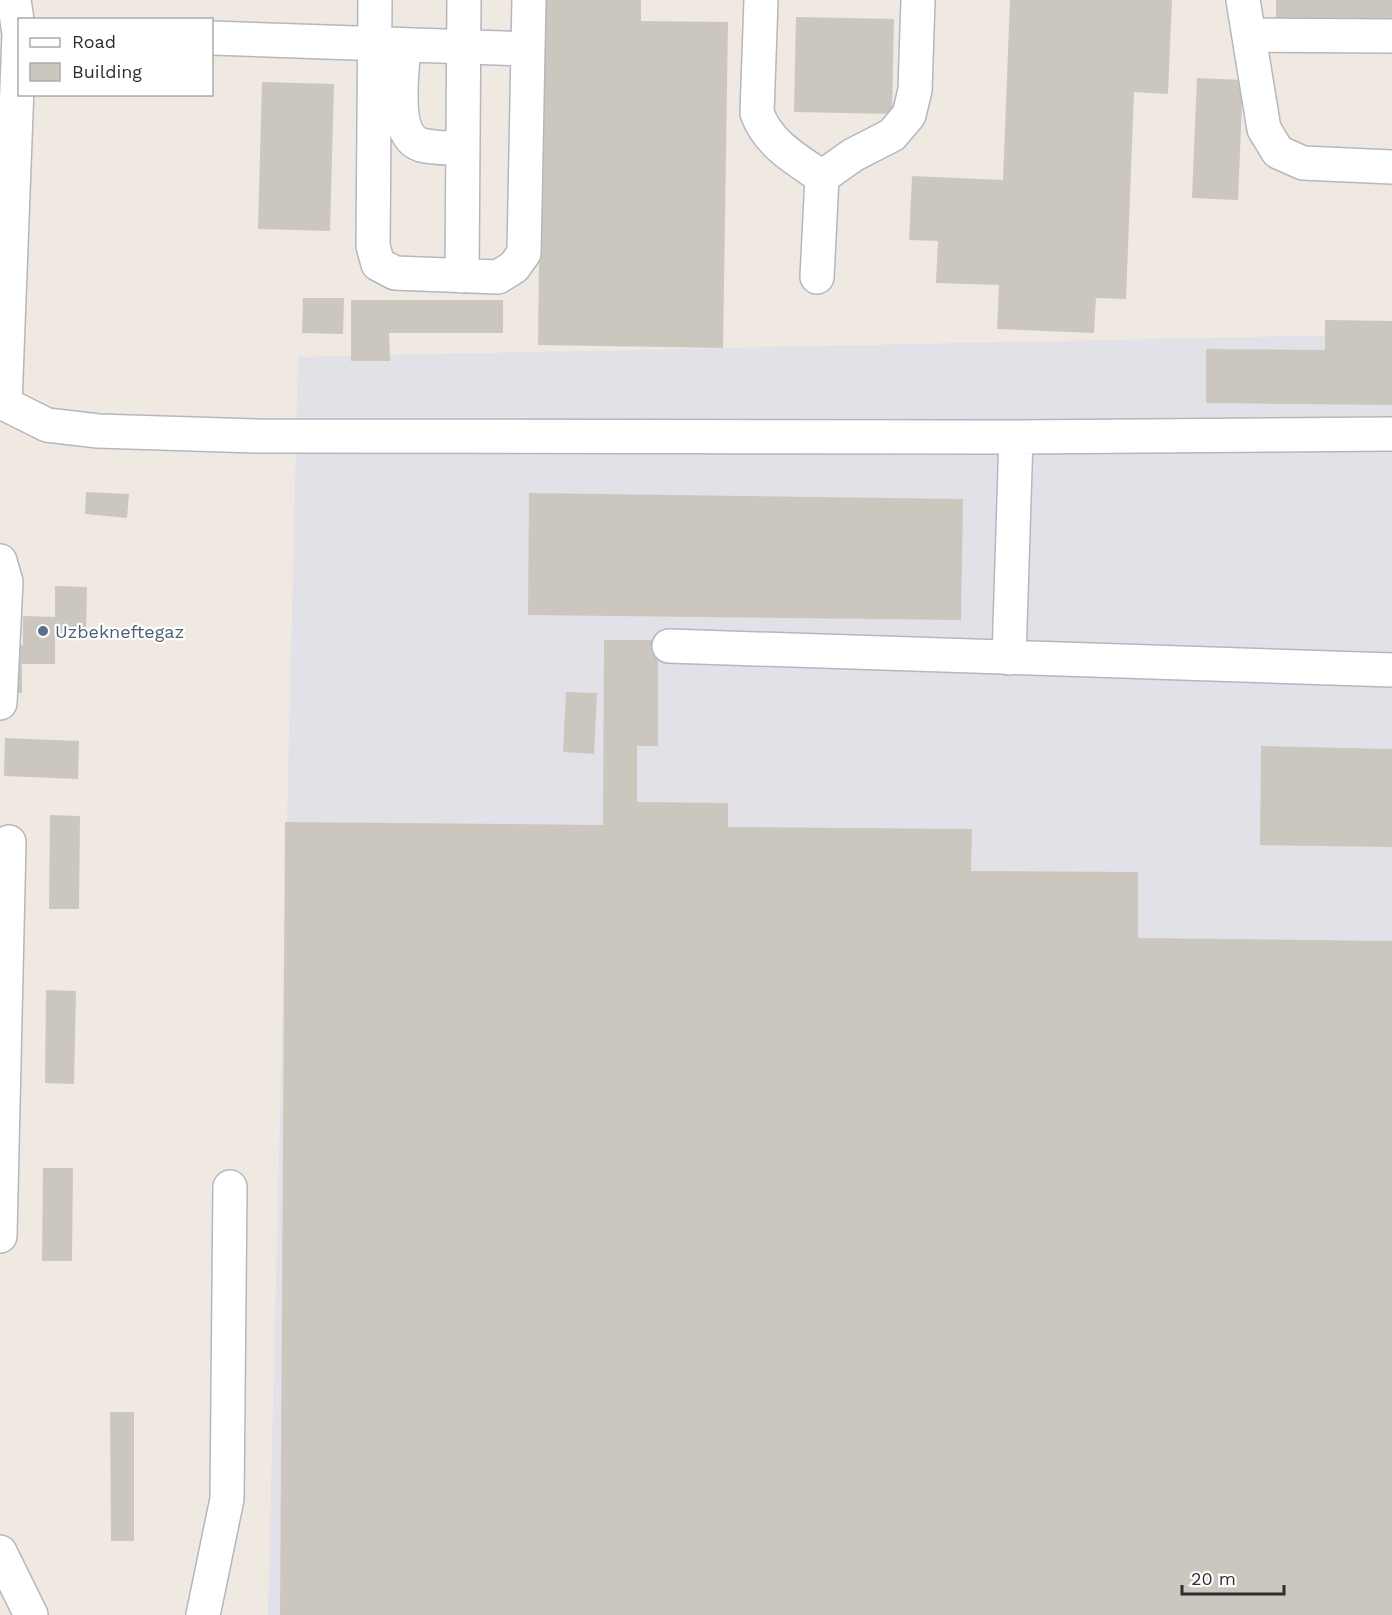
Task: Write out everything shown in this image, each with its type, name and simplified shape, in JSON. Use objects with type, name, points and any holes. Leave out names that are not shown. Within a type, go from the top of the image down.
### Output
[{"type":"lane","points":[[14,0],[18,27]]},
{"type":"lane","points":[[375,0],[390,44],[401,119],[408,136],[419,144],[463,149]]},
{"type":"lane","points":[[462,276],[464,0]]},
{"type":"lane","points":[[390,44],[373,246],[378,264],[395,273],[498,277],[514,267],[524,253],[529,0]]},
{"type":"lane","points":[[761,0],[757,113],[763,130],[787,153],[822,177]]},
{"type":"lane","points":[[822,177],[853,155],[892,135],[909,115],[915,90],[918,0]]},
{"type":"lane","points":[[1243,0],[1264,129],[1278,152],[1303,164],[1392,167]]},
{"type":"lane","points":[[1249,35],[1392,36]]},
{"type":"lane","points":[[213,38],[528,49]]},
{"type":"lane","points":[[18,60],[5,404],[47,425],[98,431],[257,436],[1016,437],[1392,434]]},
{"type":"lane","points":[[817,277],[822,177]]},
{"type":"lane","points":[[1009,658],[1016,437]]},
{"type":"lane","points":[[0,561],[6,582],[0,703]]},
{"type":"lane","points":[[669,646],[1392,670]]},
{"type":"lane","points":[[0,1236],[9,842]]},
{"type":"lane","points":[[203,1615],[227,1499],[230,1186]]},
{"type":"lane","points":[[0,1552],[31,1615]]},
{"type":"shaded area","points":[[1392,334],[1392,1615],[268,1615],[298,357]]},
{"type":"building","points":[[542,0],[641,0],[641,21],[728,22],[723,348],[538,345]]},
{"type":"building","points":[[1010,0],[1172,0],[1168,94],[1134,92],[1126,299],[1096,298],[1094,333],[997,329],[999,285],[936,283],[938,241],[909,240],[912,176],[1003,180]]},
{"type":"building","points":[[1276,0],[1392,0],[1392,23],[1276,21]]},
{"type":"building","points":[[796,17],[894,19],[892,114],[794,112]]},
{"type":"building","points":[[1197,78],[1243,80],[1238,200],[1192,198]]},
{"type":"building","points":[[262,82],[334,84],[330,231],[258,229]]},
{"type":"building","points":[[303,298],[344,298],[343,334],[302,333]]},
{"type":"building","points":[[351,300],[503,300],[503,333],[389,333],[390,361],[351,361]]},
{"type":"building","points":[[1325,320],[1392,321],[1392,405],[1206,403],[1206,349],[1325,350]]},
{"type":"building","points":[[86,492],[129,494],[127,518],[85,514]]},
{"type":"building","points":[[529,493],[963,499],[961,620],[528,615]]},
{"type":"building","points":[[55,586],[87,587],[86,633],[55,633],[55,664],[22,664],[22,693],[0,692],[0,644],[23,645],[23,616],[55,617]]},
{"type":"building","points":[[604,640],[658,640],[658,746],[637,746],[637,802],[728,803],[728,827],[972,829],[971,871],[1138,872],[1138,938],[1392,941],[1392,1615],[280,1615],[285,822],[603,825]]},
{"type":"building","points":[[566,692],[597,693],[594,754],[563,752]]},
{"type":"building","points":[[5,738],[79,741],[78,779],[4,776]]},
{"type":"building","points":[[1261,746],[1392,749],[1392,847],[1260,845]]},
{"type":"building","points":[[50,815],[80,816],[79,909],[49,909]]},
{"type":"building","points":[[46,990],[76,991],[74,1084],[45,1083]]},
{"type":"building","points":[[43,1168],[73,1168],[72,1261],[42,1261]]},
{"type":"building","points":[[110,1412],[134,1412],[134,1541],[111,1541]]},
{"type":"place","name":"Uzbekneftegaz","points":[[43,631]]}]
